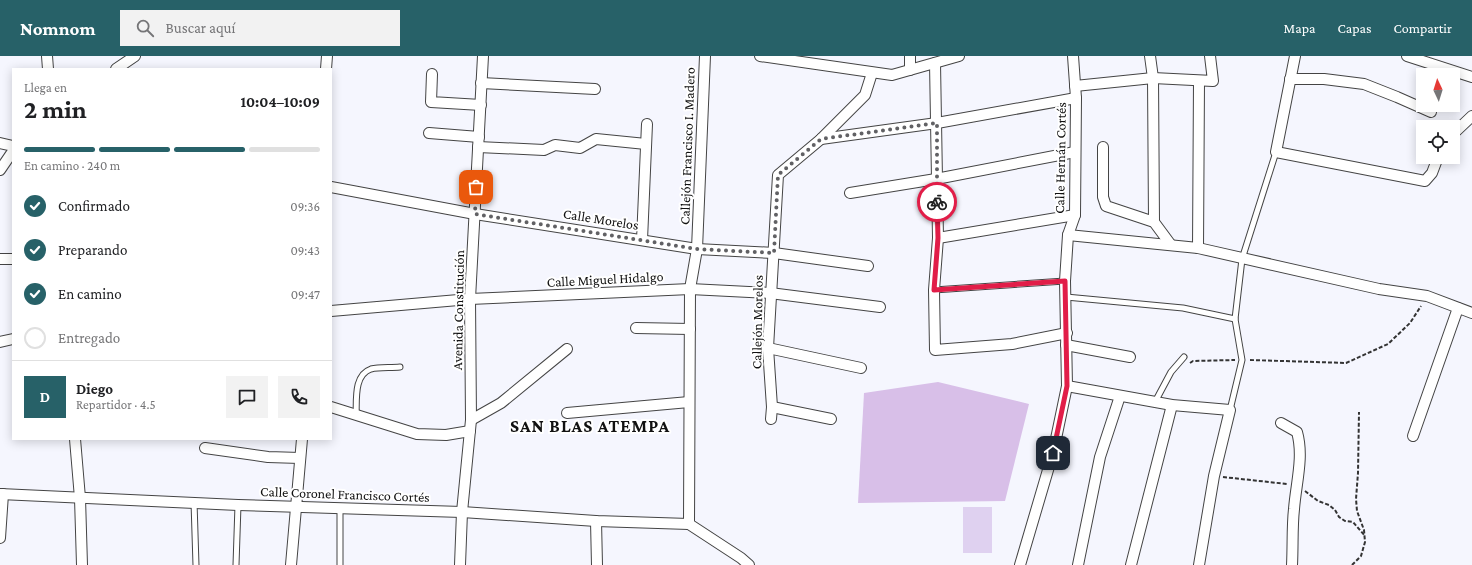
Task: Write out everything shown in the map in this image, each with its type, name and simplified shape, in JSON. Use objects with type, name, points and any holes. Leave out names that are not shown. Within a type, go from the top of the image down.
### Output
[{"type":"street","points":[[47,56],[48,68]]},
{"type":"street","points":[[117,68],[135,56]]},
{"type":"street","points":[[326,68],[327,56]]},
{"type":"street","name":"Avenida Constitución","points":[[460,565],[462,512],[471,420],[470,299],[483,56]]},
{"type":"street","name":"Callejón Francisco I. Madero","points":[[689,524],[688,402],[690,289],[697,249],[705,56]]},
{"type":"street","points":[[760,56],[892,75],[959,56]]},
{"type":"street","points":[[910,56],[910,70]]},
{"type":"street","name":"Calle Hernán Cortés","points":[[1020,565],[1053,453],[1067,386],[1065,281],[1068,235],[1075,215],[1076,98],[1073,56]]},
{"type":"street","points":[[1150,56],[1153,78],[1154,222]]},
{"type":"street","points":[[1075,86],[1153,78],[1213,81],[1210,56]]},
{"type":"street","points":[[1295,56],[1276,152],[1425,181],[1432,173],[1435,164]]},
{"type":"street","points":[[1407,56],[1472,77]]},
{"type":"street","points":[[935,63],[938,238],[934,290],[935,350],[1012,344],[1067,334]]},
{"type":"street","name":"Callejón Morelos","points":[[771,419],[772,407],[768,348],[770,292],[774,253],[778,175],[821,139],[865,96],[872,73]]},
{"type":"street","points":[[432,74],[431,102],[481,105]]},
{"type":"street","points":[[1290,79],[1324,79],[1364,84],[1416,106]]},
{"type":"street","points":[[1198,248],[1199,80]]},
{"type":"street","points":[[481,83],[595,89]]},
{"type":"street","points":[[821,139],[937,123],[1076,98]]},
{"type":"street","points":[[1460,127],[1472,116]]},
{"type":"street","points":[[642,240],[647,124]]},
{"type":"street","points":[[430,133],[479,142],[544,150],[556,145],[580,148],[596,139],[646,144]]},
{"type":"street","points":[[0,143],[12,146]]},
{"type":"street","points":[[1103,147],[1103,197],[1106,206],[1154,222],[1171,245]]},
{"type":"street","points":[[0,170],[12,152]]},
{"type":"street","points":[[850,193],[936,179],[1075,152]]},
{"type":"street","name":"Calle Morelos","points":[[332,187],[475,214],[697,249],[774,253],[868,266]]},
{"type":"street","points":[[938,238],[1075,215]]},
{"type":"street","points":[[1068,235],[1198,248],[1379,289],[1428,296],[1472,313]]},
{"type":"street","points":[[0,259],[12,259]]},
{"type":"street","name":"Calle Miguel Hidalgo","points":[[332,311],[470,299],[690,289],[770,292],[880,307]]},
{"type":"street","points":[[1413,436],[1458,308]]},
{"type":"street","points":[[636,328],[651,330],[690,329]]},
{"type":"street","points":[[0,342],[12,339]]},
{"type":"street","points":[[1066,345],[1130,356]]},
{"type":"street","points":[[768,348],[861,368]]},
{"type":"street","points":[[471,420],[501,403],[568,349]]},
{"type":"street","points":[[1067,386],[1172,405],[1230,410],[1214,476],[1200,565]]},
{"type":"street","points":[[1078,565],[1100,457],[1120,396]]},
{"type":"street","points":[[567,413],[688,402]]},
{"type":"street","points":[[1131,565],[1172,405]]},
{"type":"street","points":[[332,407],[417,434],[446,435],[470,431]]},
{"type":"street","points":[[772,407],[831,419]]},
{"type":"street","points":[[1281,423],[1297,432],[1300,443],[1298,487],[1294,508],[1292,565]]},
{"type":"street","points":[[74,440],[80,498],[82,565]]},
{"type":"street","points":[[292,565],[302,440]]},
{"type":"street","points":[[205,448],[268,457],[300,458]]},
{"type":"street","points":[[0,538],[2,494]]},
{"type":"street","name":"Calle Coronel Francisco Cortés","points":[[2,494],[462,512],[596,521],[689,524]]},
{"type":"street","points":[[596,521],[597,565]]},
{"type":"street","points":[[689,524],[741,558],[749,565]]},
{"type":"lane","points":[[1230,410],[1242,360],[1235,319],[1242,259],[1276,152]]},
{"type":"lane","points":[[934,290],[1065,281]]},
{"type":"lane","points":[[1066,297],[1183,308],[1235,319]]},
{"type":"lane","points":[[1155,402],[1171,372],[1184,357]]},
{"type":"lane","points":[[356,416],[357,385],[362,376],[370,370],[400,367]]},
{"type":"lane","points":[[194,502],[196,565]]},
{"type":"lane","points":[[236,565],[238,504]]},
{"type":"lane","points":[[340,508],[340,565]]},
{"type":"path","points":[[1187,364],[1193,361],[1242,360],[1346,363],[1388,344],[1410,324],[1428,296]]},
{"type":"path","points":[[1352,565],[1361,556],[1365,542],[1364,530],[1357,511],[1356,499],[1359,412]]},
{"type":"shaded area","points":[[938,382],[1029,404],[1005,501],[858,503],[864,393]]},
{"type":"shaded area","points":[[963,507],[992,507],[992,553],[963,553]]},
{"type":"way so far","points":[[476,187],[475,214],[697,249],[774,253],[778,175],[821,139],[937,123],[937,202]]},
{"type":"district","name":"SAN BLAS ATEMPA","points":[[590,426]]},
{"type":"route","points":[[937,202],[938,238],[934,290],[1065,281],[1067,321],[1067,386],[1053,453]]}]
